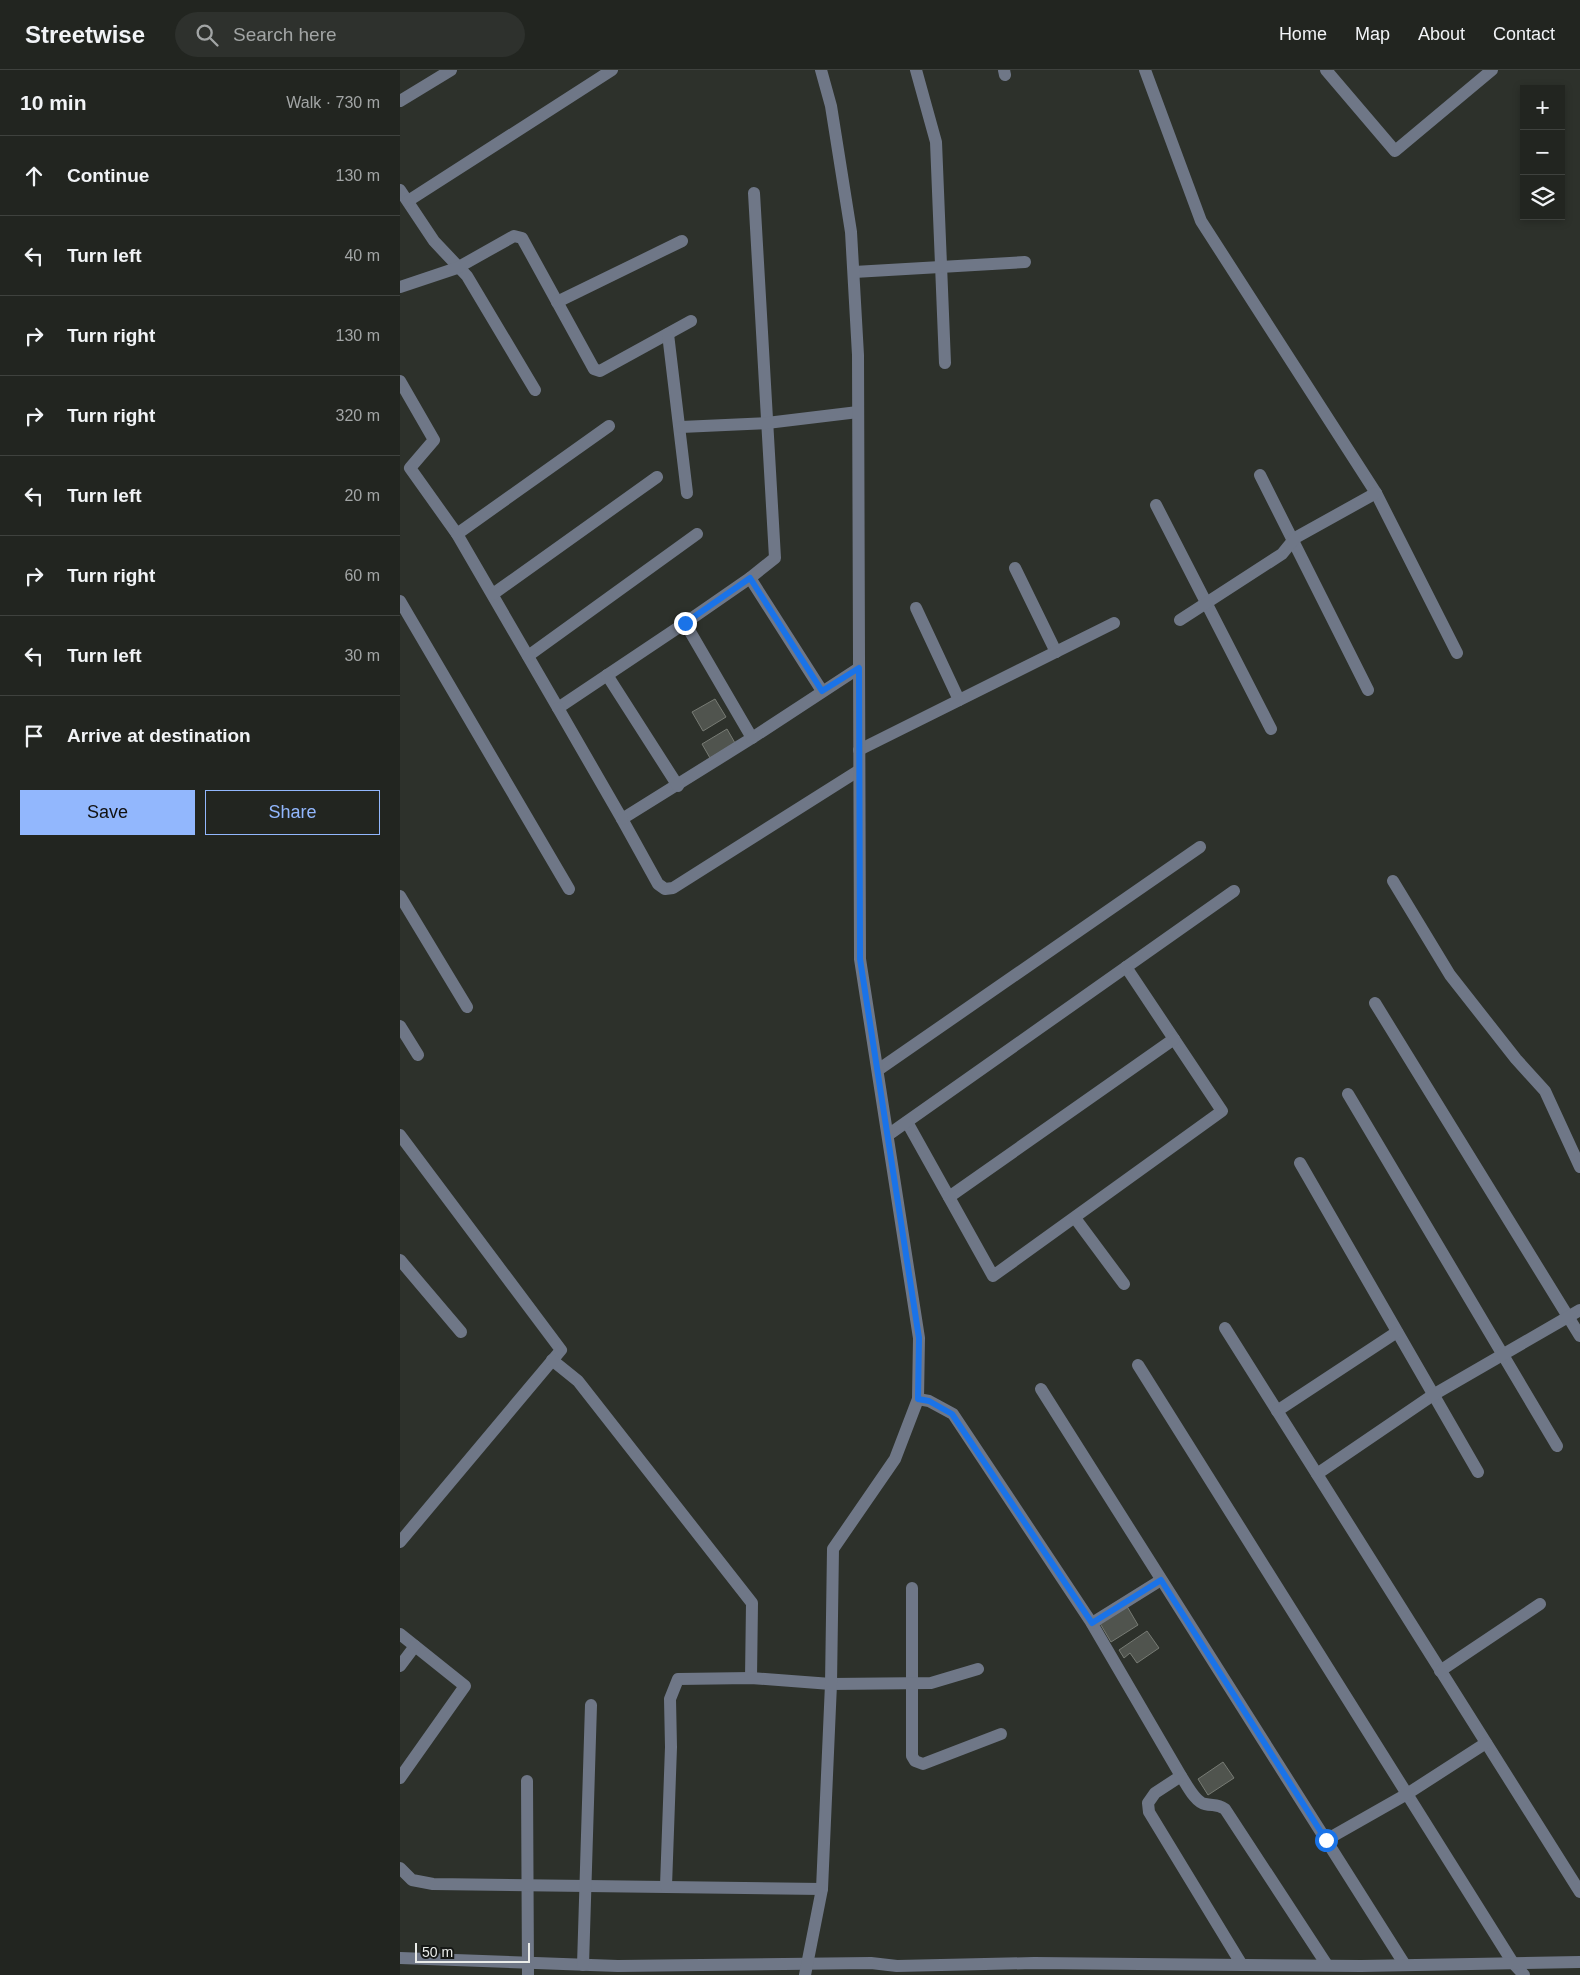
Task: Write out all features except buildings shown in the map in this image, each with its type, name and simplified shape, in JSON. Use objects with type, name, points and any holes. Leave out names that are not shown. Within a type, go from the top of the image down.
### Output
[{"type":"street","points":[[400,101],[451,70]]},
{"type":"street","points":[[535,390],[467,276],[457,268],[434,241],[404,196],[612,70]]},
{"type":"street","points":[[807,1969],[822,1889],[831,1684],[833,1549],[895,1459],[924,1400],[919,1338],[860,959],[858,412],[854,272],[852,232],[831,106],[822,70]]},
{"type":"street","points":[[916,70],[936,142],[943,267],[945,363]]},
{"type":"street","points":[[1145,70],[1202,221],[1376,493],[1457,653]]},
{"type":"street","points":[[1326,70],[1394,151],[1492,70]]},
{"type":"street","points":[[558,708],[685,623],[750,578],[775,558],[754,193]]},
{"type":"street","points":[[400,287],[457,268],[514,236],[522,238],[594,368],[600,371],[692,321]]},
{"type":"street","points":[[557,302],[682,241]]},
{"type":"street","points":[[854,272],[1025,262]]},
{"type":"street","points":[[668,334],[681,427],[687,493]]},
{"type":"street","points":[[400,381],[434,440],[405,471],[457,534],[622,819],[646,867],[658,884],[665,889],[674,888],[858,771]]},
{"type":"street","points":[[681,427],[767,423],[858,412]]},
{"type":"street","points":[[457,534],[609,426]]},
{"type":"street","points":[[1260,474],[1368,690]]},
{"type":"street","points":[[493,594],[657,477]]},
{"type":"street","points":[[1180,620],[1282,554],[1293,540],[1376,493]]},
{"type":"street","points":[[1156,505],[1271,730]]},
{"type":"street","points":[[528,656],[697,534]]},
{"type":"street","points":[[1015,568],[1056,652]]},
{"type":"street","points":[[750,578],[822,691]]},
{"type":"street","points":[[400,601],[569,889]]},
{"type":"street","points":[[916,608],[959,700]]},
{"type":"street","points":[[685,623],[752,738]]},
{"type":"street","points":[[859,750],[1114,623]]},
{"type":"street","points":[[622,819],[678,786],[859,668]]},
{"type":"street","points":[[607,675],[678,786]]},
{"type":"street","points":[[878,1070],[1200,847]]},
{"type":"street","points":[[1393,881],[1450,974],[1516,1059],[1546,1091],[1580,1168]]},
{"type":"street","points":[[888,1135],[1234,891]]},
{"type":"street","points":[[400,896],[467,1007]]},
{"type":"street","points":[[907,1122],[993,1276],[1222,1112],[1126,967]]},
{"type":"street","points":[[1375,1004],[1580,1336]]},
{"type":"street","points":[[400,1026],[418,1055]]},
{"type":"street","points":[[949,1197],[1174,1040]]},
{"type":"street","points":[[1348,1094],[1557,1446]]},
{"type":"street","points":[[400,1135],[561,1350],[400,1542]]},
{"type":"street","points":[[1300,1162],[1478,1472]]},
{"type":"street","points":[[1075,1218],[1124,1284]]},
{"type":"street","points":[[400,1260],[461,1332]]},
{"type":"street","points":[[1317,1474],[1433,1395],[1580,1310]]},
{"type":"street","points":[[1225,1328],[1580,1892]]},
{"type":"street","points":[[1277,1411],[1397,1332]]},
{"type":"street","points":[[552,1360],[578,1381],[752,1603],[751,1678]]},
{"type":"street","points":[[1138,1365],[1513,1962],[1524,1975]]},
{"type":"street","points":[[1041,1389],[1405,1965]]},
{"type":"street","points":[[924,1400],[946,1409],[952,1414],[1092,1623],[1181,1776],[1198,1800],[1204,1804],[1218,1804],[1225,1809],[1327,1965]]},
{"type":"street","points":[[1092,1623],[1161,1580]]},
{"type":"street","points":[[912,1588],[912,1756],[919,1764],[1001,1734]]},
{"type":"street","points":[[1440,1671],[1540,1604]]},
{"type":"street","points":[[400,1634],[465,1686],[400,1778]]},
{"type":"street","points":[[400,1666],[415,1646]]},
{"type":"street","points":[[666,1886],[672,1747],[670,1698],[678,1679],[751,1678],[831,1684],[912,1684],[931,1683],[978,1669]]},
{"type":"street","points":[[583,1965],[591,1705]]},
{"type":"street","points":[[1326,1840],[1407,1794],[1486,1743]]},
{"type":"street","points":[[1181,1776],[1155,1793],[1148,1803],[1149,1812],[1242,1965]]},
{"type":"street","points":[[527,1781],[528,1969]]},
{"type":"street","points":[[400,1868],[412,1880],[433,1884],[822,1889]]},
{"type":"street","points":[[400,1958],[528,1969],[583,1965],[807,1969],[871,1963],[898,1966],[1034,1963],[1405,1965],[1580,1962]]},
{"type":"route","points":[[685,623],[750,578],[822,691],[859,668],[860,959],[919,1338],[918,1399],[929,1401],[952,1414],[1092,1623],[1161,1580],[1326,1840]]}]
